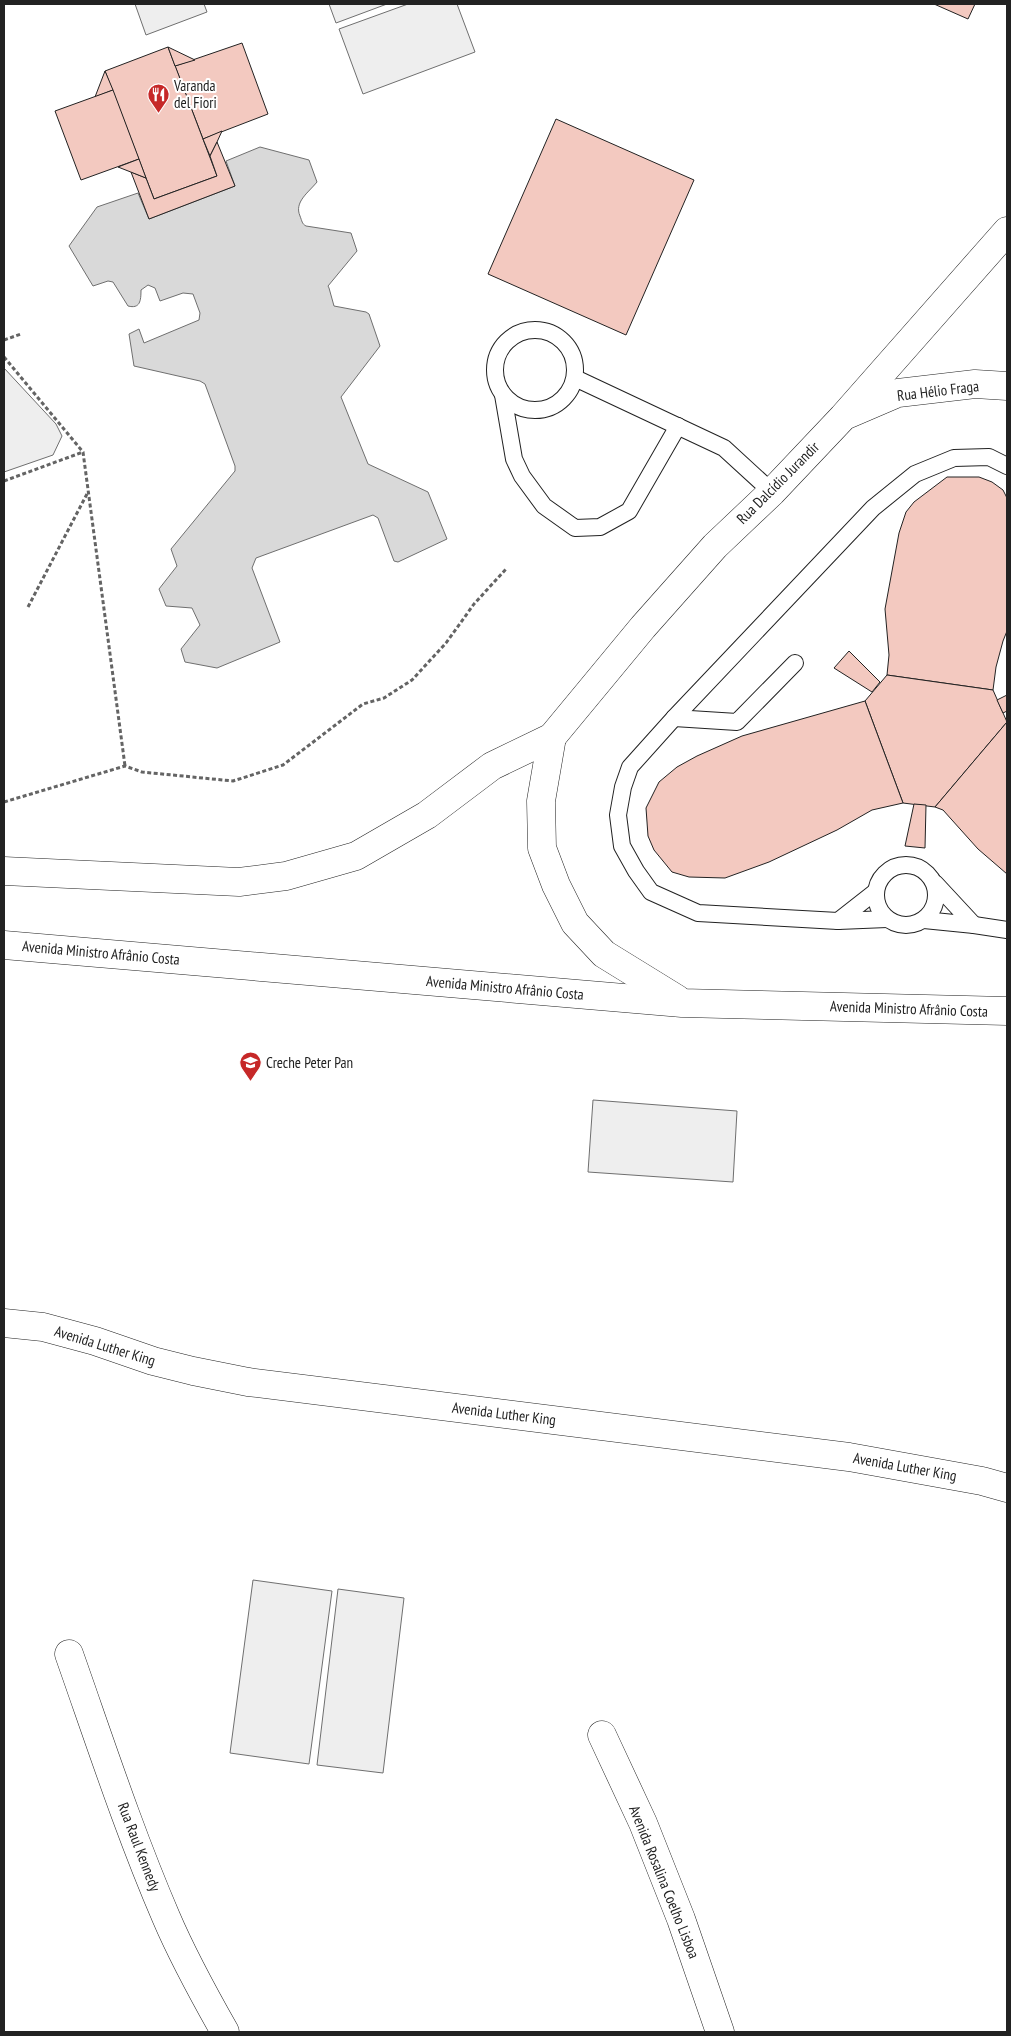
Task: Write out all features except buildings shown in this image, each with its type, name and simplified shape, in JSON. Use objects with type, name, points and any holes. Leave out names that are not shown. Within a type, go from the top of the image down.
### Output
[{"type":"street","name":"Rua Dalcídio Jurandir","points":[[552,737],[643,627],[715,546],[772,492],[843,417],[1007,231]]},
{"type":"street","name":"Rua Hélio Fraga","points":[[843,417],[898,393],[975,384],[1007,386]]},
{"type":"street","points":[[4,871],[239,882],[286,876],[356,856],[427,815],[492,766],[552,737]]},
{"type":"street","points":[[552,737],[541,801],[542,848],[556,885],[575,923],[604,954],[682,1003]]},
{"type":"street","name":"Avenida Ministro Afrânio Costa","points":[[4,945],[682,1003],[1007,1011]]},
{"type":"street","name":"Avenida Luther King","points":[[4,1323],[43,1327],[95,1340],[153,1361],[248,1382],[849,1457],[982,1481],[1007,1488]]},
{"type":"street","name":"Rua Raul Kennedy","points":[[69,1654],[137,1847],[167,1919],[198,1984],[225,2032]]},
{"type":"street","name":"Avenida Rosalina Coelho Lisboa","points":[[602,1736],[642,1823],[681,1919],[720,2032]]},
{"type":"lane","points":[[502,395],[512,404],[524,410],[538,411],[551,408],[562,401],[570,390],[575,378],[572,358],[563,341],[552,333],[539,329],[526,330],[513,336],[503,345],[496,356],[494,369],[496,383],[502,395],[514,459],[522,476],[544,506],[575,528],[600,527],[629,511],[678,426]]},
{"type":"lane","points":[[575,378],[724,448],[772,492]]},
{"type":"lane","points":[[887,919],[838,921],[698,913],[651,892],[622,846],[618,815],[623,786],[630,767],[674,718],[873,508],[915,474],[954,458],[989,457],[1007,466]]},
{"type":"lane","points":[[674,718],[737,722],[795,663]]},
{"type":"lane","points":[[838,921],[875,892],[883,874],[892,867],[901,864],[912,864],[921,868],[929,875],[974,926]]},
{"type":"lane","points":[[924,920],[936,903],[935,883]]},
{"type":"lane","points":[[875,892],[880,912],[896,924],[905,926],[924,920],[1007,930]]},
{"type":"path","points":[[4,340],[21,334]]},
{"type":"path","points":[[4,358],[83,452],[125,766]]},
{"type":"path","points":[[4,481],[83,452]]},
{"type":"path","points":[[28,607],[89,491]]},
{"type":"path","points":[[4,802],[125,766],[142,772],[232,781],[283,765],[363,704],[384,698],[412,680],[446,644],[474,604],[506,569]]},
{"type":"shaded area","points":[[135,4],[204,4],[207,12],[146,35]]},
{"type":"shaded area","points":[[329,4],[387,4],[336,23]]},
{"type":"shaded area","points":[[408,4],[457,4],[475,52],[363,94],[339,29]]},
{"type":"shaded area","points":[[260,147],[309,160],[317,182],[300,202],[299,206],[302,221],[306,226],[351,233],[357,251],[328,286],[334,306],[369,314],[380,346],[341,397],[368,464],[428,492],[447,539],[398,562],[394,561],[378,518],[373,515],[256,558],[252,568],[280,642],[217,668],[185,662],[181,649],[200,625],[192,608],[166,606],[159,589],[177,566],[171,549],[235,471],[235,466],[205,384],[200,381],[134,366],[129,334],[139,329],[144,343],[199,320],[200,313],[193,294],[183,293],[160,301],[155,288],[148,285],[141,290],[139,303],[132,307],[128,306],[113,282],[108,281],[93,286],[69,246],[97,207],[138,193],[149,219],[235,186],[226,161]]},
{"type":"shaded area","points":[[4,368],[56,424],[62,436],[53,455],[4,472]]},
{"type":"shaded area","points":[[593,1100],[737,1111],[733,1182],[588,1172]]},
{"type":"shaded area","points":[[253,1580],[332,1591],[309,1764],[230,1753]]},
{"type":"shaded area","points":[[338,1589],[404,1598],[383,1773],[317,1765]]},
{"type":"place","name":"Varanda del Fiori","points":[[158,114]]},
{"type":"place","name":"Creche Peter Pan","points":[[250,1082]]}]
